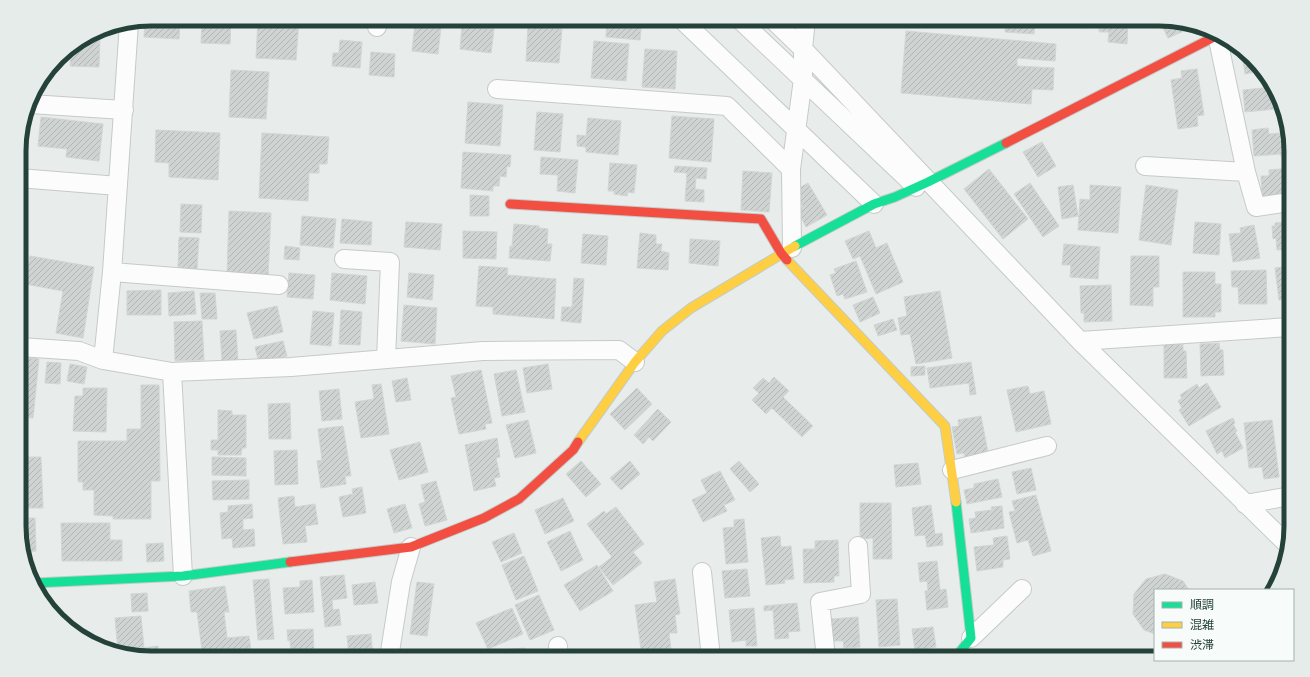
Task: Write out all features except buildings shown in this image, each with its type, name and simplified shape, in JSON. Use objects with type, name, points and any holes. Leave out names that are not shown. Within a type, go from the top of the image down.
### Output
[{"type":"street","points":[[688,26],[874,204]]},
{"type":"street","points":[[746,26],[803,79],[922,185],[1283,540]]},
{"type":"street","points":[[779,26],[803,49],[922,185]]},
{"type":"street","points":[[786,250],[791,169],[803,79],[803,49],[805,26]]},
{"type":"street","points":[[103,360],[112,272],[130,28]]},
{"type":"street","points":[[40,583],[183,576],[411,548],[484,518],[519,499],[573,450],[635,362],[662,331],[690,308],[786,250],[874,204],[888,201],[922,185],[1212,38]]},
{"type":"street","points":[[1219,42],[1246,172],[1256,207],[1284,203]]},
{"type":"street","points":[[497,89],[726,106],[791,169]]},
{"type":"street","points":[[35,104],[124,110]]},
{"type":"street","points":[[1145,166],[1246,172]]},
{"type":"street","points":[[26,179],[118,186]]},
{"type":"street","points":[[510,204],[761,219],[786,250],[945,426],[952,470],[971,638]]},
{"type":"street","points":[[344,259],[390,262],[386,359]]},
{"type":"street","points":[[112,272],[279,285]]},
{"type":"street","points":[[1080,341],[1284,326]]},
{"type":"street","points":[[26,347],[79,351],[103,360],[172,372],[291,367],[483,351],[619,350],[635,362]]},
{"type":"street","points":[[172,372],[183,576]]},
{"type":"street","points":[[952,470],[1047,446]]},
{"type":"street","points":[[1245,504],[1284,497]]},
{"type":"street","points":[[825,651],[820,602],[861,594],[858,546]]},
{"type":"street","points":[[390,651],[400,582],[411,548]]},
{"type":"street","points":[[702,572],[710,651]]},
{"type":"street","points":[[962,651],[971,638],[1022,589]]},
{"type":"traffic: fast","points":[[795,246],[874,204],[895,197],[928,182],[1006,143]]},
{"type":"traffic: fast","points":[[956,502],[971,638],[961,651]]},
{"type":"traffic: fast","points":[[40,583],[183,576],[290,562]]},
{"type":"traffic: slow","points":[[578,442],[635,362],[662,331],[691,308],[795,246]]},
{"type":"traffic: slow","points":[[787,260],[945,426],[956,502]]},
{"type":"traffic: jam","points":[[1006,143],[1212,38]]},
{"type":"traffic: jam","points":[[510,204],[761,219],[781,253],[787,260]]},
{"type":"traffic: jam","points":[[290,562],[411,547],[484,518],[519,499],[573,450],[578,442]]}]
